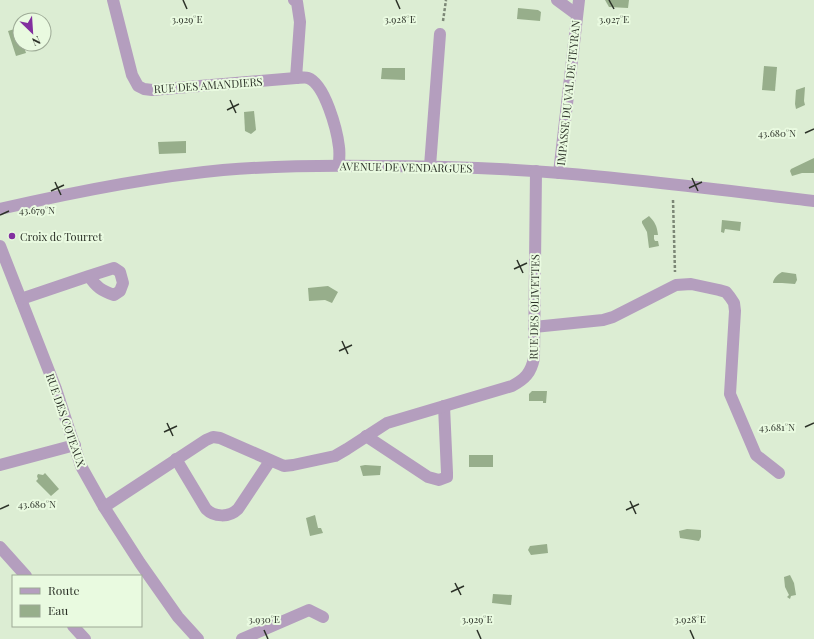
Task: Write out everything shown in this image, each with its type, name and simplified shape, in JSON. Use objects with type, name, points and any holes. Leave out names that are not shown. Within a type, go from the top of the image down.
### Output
[{"type":"street","name":"RUE DES AMANDIERS","points":[[113,0],[132,75],[138,86],[144,89],[152,90],[308,78],[318,85],[323,94],[335,127],[339,148],[339,165]]},
{"type":"street","points":[[294,0],[297,2],[300,22],[296,78]]},
{"type":"street","name":"IMPASSE DU VAL DE TEYRAN","points":[[557,0],[576,14]]},
{"type":"street","name":"IMPASSE DU VAL DE TEYRAN","points":[[560,173],[576,14],[579,0]]},
{"type":"street","points":[[430,166],[440,34]]},
{"type":"street","name":"AVENUE DE VENDARGUES","points":[[0,209],[99,188],[158,178],[222,170],[339,165],[430,166],[560,173],[814,201]]},
{"type":"street","name":"RUE DES OLIVETTES","points":[[104,507],[206,440],[213,437],[220,438],[284,466],[335,456],[386,423],[512,386],[521,381],[528,375],[532,367],[536,172]]},
{"type":"street","name":"RUE DES COTEAUX","points":[[0,246],[56,389],[82,466],[104,507],[140,563],[178,617],[198,639]]},
{"type":"street","points":[[22,299],[89,276]]},
{"type":"street","points":[[534,327],[613,318],[676,285],[691,284],[726,292],[734,303],[735,311],[730,394],[756,455],[780,473]]},
{"type":"street","points":[[366,436],[428,477],[442,479],[447,477],[444,406]]},
{"type":"street","points":[[0,465],[75,446]]},
{"type":"street","points":[[176,460],[206,509],[209,512],[226,516],[238,509],[270,460]]},
{"type":"street","points":[[0,547],[25,575]]},
{"type":"street","points":[[242,639],[309,610],[323,617]]},
{"type":"street","points":[[74,627],[85,639]]},
{"type":"path","points":[[440,34],[446,0]]},
{"type":"path","points":[[673,200],[676,285]]},
{"type":"water","points":[[605,0],[629,0],[628,8],[609,7]]},
{"type":"water","points":[[518,8],[538,10],[541,12],[540,21],[517,19]]},
{"type":"water","points":[[12,30],[12,44],[8,31]]},
{"type":"water","points":[[15,52],[26,52],[26,53],[16,56]]},
{"type":"water","points":[[764,66],[777,67],[775,91],[762,90]]},
{"type":"water","points":[[382,68],[405,68],[405,80],[381,79]]},
{"type":"water","points":[[805,87],[805,105],[796,109],[796,90]]},
{"type":"water","points":[[254,111],[256,130],[251,134],[245,131],[244,112]]},
{"type":"water","points":[[186,141],[186,153],[159,154],[158,142]]},
{"type":"water","points":[[814,158],[814,173],[802,173],[792,176],[790,171],[791,169]]},
{"type":"water","points":[[649,216],[656,227],[658,235],[654,235],[654,239],[655,241],[658,241],[659,246],[649,248],[647,232],[642,221]]},
{"type":"water","points":[[722,220],[741,222],[740,231],[725,229],[724,233],[721,232]]},
{"type":"water","points":[[782,272],[796,274],[797,280],[795,284],[773,283],[776,277]]},
{"type":"water","points":[[328,286],[338,292],[332,303],[325,300],[309,301],[308,288]]},
{"type":"water","points":[[532,391],[547,391],[546,403],[543,403],[543,401],[529,401],[529,394]]},
{"type":"water","points":[[469,455],[493,455],[493,467],[469,467]]},
{"type":"water","points":[[360,466],[381,466],[380,475],[363,476]]},
{"type":"water","points":[[45,473],[59,489],[51,496],[36,481],[38,479],[38,474],[43,475]]},
{"type":"water","points":[[315,515],[318,528],[321,528],[323,533],[310,536],[306,518]]},
{"type":"water","points":[[687,529],[701,530],[701,537],[699,541],[680,538],[679,531]]},
{"type":"water","points":[[547,544],[548,553],[531,555],[528,550],[530,546]]},
{"type":"water","points":[[790,575],[794,583],[796,595],[791,596],[790,599],[787,597],[789,595],[785,587],[784,577]]},
{"type":"water","points":[[493,594],[512,595],[511,605],[492,603]]},
{"type":"place","name":"Croix de Tourret","points":[[12,236]]}]
